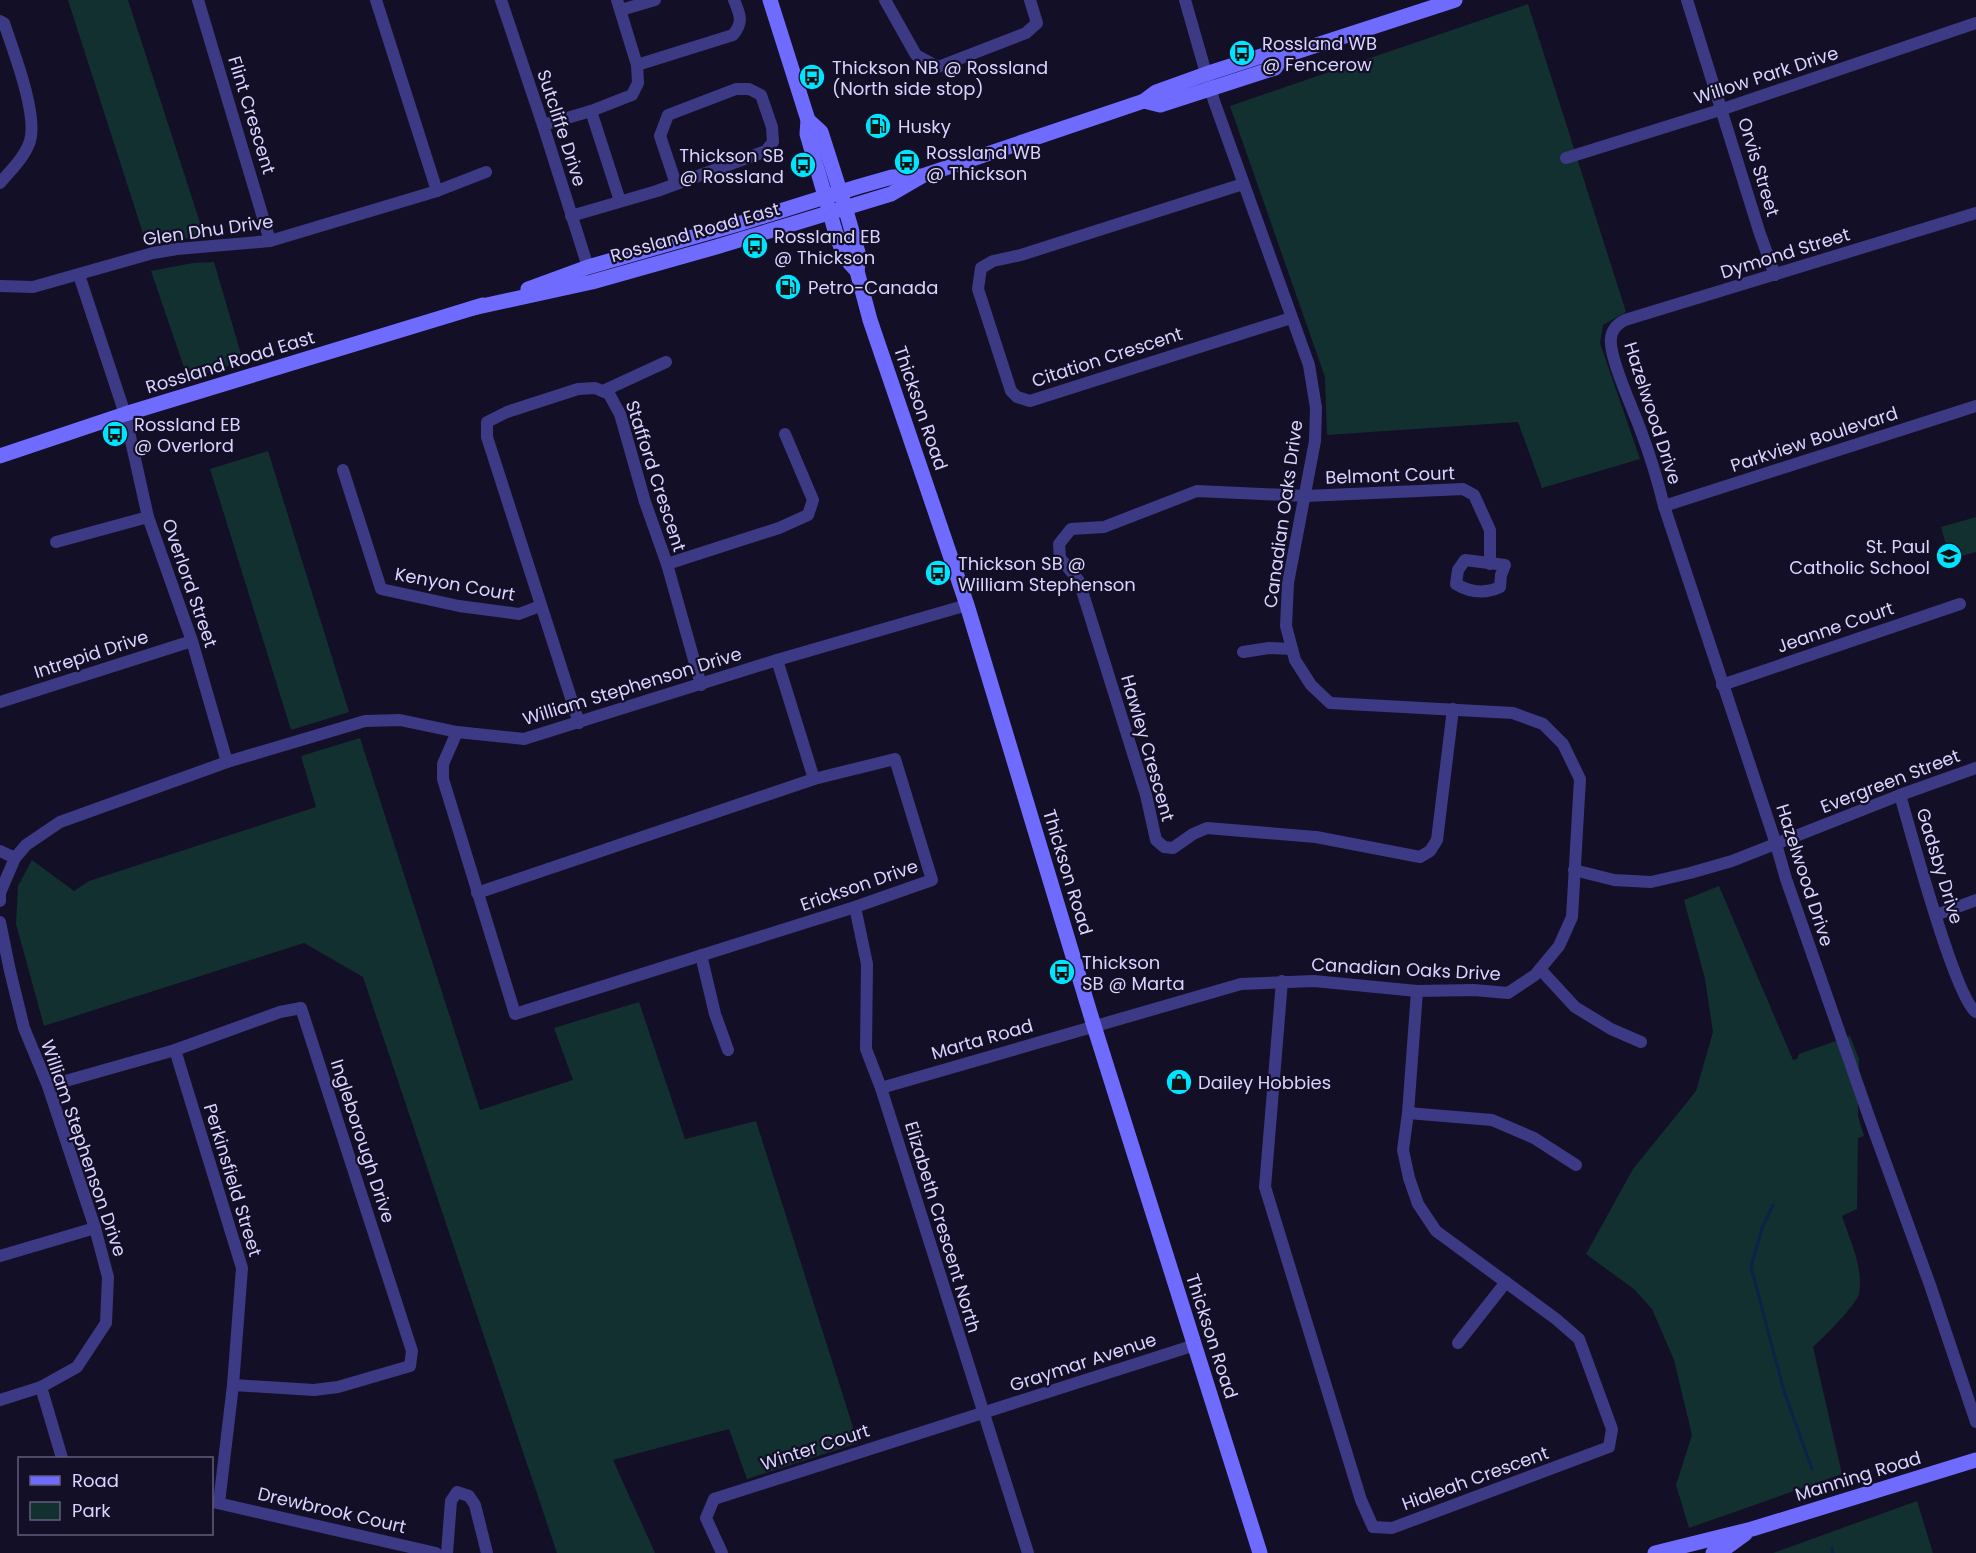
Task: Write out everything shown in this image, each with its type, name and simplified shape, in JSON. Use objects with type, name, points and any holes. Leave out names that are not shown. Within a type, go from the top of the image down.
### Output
[{"type":"main road","name":"Thickson Road","points":[[770,0],[808,120],[807,134],[827,205],[845,258],[857,271]]},
{"type":"main road","name":"Rossland Road East","points":[[473,309],[592,282],[716,247],[843,200],[892,177],[922,176],[1144,101],[1156,92],[1208,81],[1271,53],[1283,56],[1455,0]]},
{"type":"main road","name":"Thickson Road","points":[[808,120],[821,132],[843,200],[859,256],[857,271],[870,320],[967,605],[1094,1026],[1260,1553]]},
{"type":"main road","name":"Rossland Road East","points":[[0,456],[125,414],[473,309],[588,267],[738,225],[827,205]]},
{"type":"main road","name":"Manning Road","points":[[1655,1553],[1752,1529],[1976,1460]]},
{"type":"main road","name":"Manning Road","points":[[1713,1553],[1723,1550],[1752,1529]]},
{"type":"street","name":"Flint Crescent","points":[[198,0],[270,241]]},
{"type":"street","points":[[376,0],[437,190]]},
{"type":"street","name":"Sutcliffe Drive","points":[[501,0],[588,267]]},
{"type":"street","points":[[543,125],[591,111],[632,95],[638,83],[637,65],[619,5],[655,0]]},
{"type":"street","points":[[637,65],[733,35],[740,27],[740,16],[734,0]]},
{"type":"street","points":[[885,0],[916,55],[938,67],[1026,33],[1036,22],[1030,0]]},
{"type":"street","name":"Canadian Oaks Drive","points":[[1094,1026],[1241,984],[1314,981],[1417,991],[1474,990],[1508,993],[1536,975],[1559,946],[1572,917],[1580,779],[1563,744],[1543,724],[1513,712],[1330,703],[1311,684],[1295,660],[1286,626],[1288,583],[1315,441],[1316,408],[1309,365],[1208,81],[1185,0]]},
{"type":"street","name":"Orvis Street","points":[[1687,0],[1775,275]]},
{"type":"street","points":[[0,21],[4,23],[20,72],[31,118],[30,141],[23,155],[0,183]]},
{"type":"street","name":"Willow Park Drive","points":[[1566,158],[1976,23]]},
{"type":"street","points":[[571,216],[676,184],[766,151],[773,142],[772,127],[760,94],[749,89],[736,89],[668,115],[660,136],[676,184]]},
{"type":"street","points":[[591,111],[620,201]]},
{"type":"street","name":"Glen Dhu Drive","points":[[0,286],[33,287],[165,251],[270,241],[437,190],[486,172]]},
{"type":"street","name":"Citation Crescent","points":[[1243,184],[1031,252],[993,261],[981,268],[978,289],[1011,391],[1017,397],[1030,401],[1292,318]]},
{"type":"street","name":"Dymond Street","points":[[1611,336],[1618,324],[1624,320],[1976,213]]},
{"type":"street","name":"Overlord Street","points":[[79,274],[125,414],[148,516],[192,640],[227,762]]},
{"type":"street","name":"Hazelwood Drive","points":[[1611,336],[1613,357],[1642,434],[1786,879],[1930,1285],[1976,1422]]},
{"type":"street","points":[[603,391],[666,362]]},
{"type":"street","name":"Stafford Crescent","points":[[579,723],[487,437],[487,422],[507,412],[578,389],[595,388],[609,394],[620,414],[645,502],[667,564],[701,685]]},
{"type":"street","name":"Parkview Boulevard","points":[[1664,506],[1976,406]]},
{"type":"street","points":[[667,564],[778,528],[808,514],[813,500],[785,434]]},
{"type":"street","name":"Kenyon Court","points":[[343,470],[381,589],[459,606],[519,614],[540,606]]},
{"type":"street","name":"Belmont Court","points":[[1306,496],[1464,489],[1474,495],[1490,530],[1490,564]]},
{"type":"street","name":"Hawley Crescent","points":[[1306,496],[1197,491],[1104,527],[1071,529],[1059,544],[1060,558],[1079,581],[1146,795],[1156,840],[1164,847],[1173,848],[1193,834],[1208,828],[1316,837],[1420,857],[1430,851],[1437,840],[1453,709]]},
{"type":"street","points":[[57,542],[148,516]]},
{"type":"street","name":"Jeanne Court","points":[[1722,685],[1960,604]]},
{"type":"street","name":"William Stephenson Drive","points":[[0,901],[0,893],[15,858],[26,845],[60,822],[227,762],[365,721],[400,720],[457,732],[524,739],[777,660],[967,605]]},
{"type":"street","name":"Intrepid Drive","points":[[0,702],[192,640]]},
{"type":"street","points":[[1243,652],[1269,648],[1292,649]]},
{"type":"street","points":[[777,660],[814,779]]},
{"type":"street","name":"Erickson Drive","points":[[457,732],[443,764],[443,778],[477,893],[515,1014],[855,907],[932,880],[895,759],[814,779],[477,893]]},
{"type":"street","name":"Evergreen Street","points":[[1574,870],[1614,880],[1651,882],[1690,873],[1732,861],[1900,795],[1976,768]]},
{"type":"street","name":"Gadsby Drive","points":[[1900,795],[1936,915],[1960,985],[1972,1009],[1976,1012]]},
{"type":"street","points":[[0,851],[15,858]]},
{"type":"street","points":[[1936,915],[1976,900]]},
{"type":"street","name":"Elizabeth Crescent North","points":[[855,907],[867,964],[866,1049],[881,1088],[1028,1553]]},
{"type":"street","name":"William Stephenson Drive","points":[[0,922],[5,973],[24,1028],[48,1086],[95,1228],[108,1277],[106,1323],[76,1368],[41,1387],[0,1400]]},
{"type":"street","points":[[701,955],[715,1014],[729,1050]]},
{"type":"street","points":[[1540,969],[1575,1006],[1611,1029],[1641,1042]]},
{"type":"street","name":"Hialeah Crescent","points":[[1282,981],[1265,1187],[1361,1500],[1373,1527],[1392,1528],[1609,1447],[1611,1428],[1580,1339],[1436,1231],[1418,1204],[1403,1150],[1417,991]]},
{"type":"street","name":"Ingleborough Drive","points":[[48,1086],[175,1050],[280,1012],[301,1008],[412,1351],[410,1366],[338,1388],[314,1390],[233,1385]]},
{"type":"street","name":"Marta Road","points":[[881,1088],[1094,1026]]},
{"type":"street","name":"Perkinsfield Street","points":[[175,1050],[242,1268],[233,1385],[215,1502]]},
{"type":"street","points":[[1408,1113],[1492,1120],[1534,1138],[1576,1165]]},
{"type":"street","points":[[0,1256],[95,1228]]},
{"type":"street","points":[[1458,1343],[1506,1282]]},
{"type":"street","name":"Graymar Avenue","points":[[982,1412],[1195,1345]]},
{"type":"street","points":[[41,1387],[62,1457]]},
{"type":"street","name":"Winter Court","points":[[722,1553],[706,1518],[714,1499],[982,1412]]},
{"type":"street","points":[[447,1553],[451,1501],[458,1492],[469,1496],[475,1505],[487,1553]]},
{"type":"street","name":"Drewbrook Court","points":[[215,1502],[436,1553]]},
{"type":"green space","points":[[68,0],[128,0],[204,235],[147,246]]},
{"type":"green space","points":[[1528,4],[1626,312],[1603,325],[1600,343],[1640,459],[1542,488],[1518,422],[1327,435],[1325,377],[1230,106]]},
{"type":"green space","points":[[214,262],[243,361],[188,379],[151,271],[193,263]]},
{"type":"green space","points":[[268,451],[349,712],[291,730],[210,469]]},
{"type":"green space","points":[[1976,517],[1976,552],[1950,559],[1941,527]]},
{"type":"green space","points":[[360,738],[480,1110],[573,1080],[554,1028],[639,1002],[685,1139],[756,1121],[858,1443],[747,1479],[729,1429],[613,1460],[655,1553],[557,1553],[363,977],[304,943],[44,1026],[16,924],[18,886],[32,860],[74,891],[89,881],[316,807],[301,756]]},
{"type":"green space","points":[[1719,886],[1793,1060],[1797,1059],[1799,1054],[1850,1036],[1859,1059],[1858,1116],[1864,1136],[1858,1138],[1857,1209],[1842,1216],[1855,1255],[1860,1284],[1859,1294],[1852,1306],[1813,1347],[1842,1474],[1689,1528],[1676,1485],[1692,1435],[1674,1360],[1652,1309],[1635,1290],[1586,1254],[1633,1169],[1696,1091],[1713,1032],[1705,979],[1684,900]]},
{"type":"green space","points":[[1917,1501],[1933,1553],[1773,1553]]},
{"type":"waterway","points":[[1773,1205],[1762,1228],[1751,1267],[1784,1391],[1812,1469]]},
{"type":"waterway","points":[[1832,1548],[1833,1553]]},
{"type":"place","name":"Rossland WB @ Fencerow","points":[[1242,53]]},
{"type":"place","name":"Thickson NB @ Rossland (North side stop)","points":[[812,77]]},
{"type":"place","name":"Husky","points":[[878,126]]},
{"type":"place","name":"Rossland WB @ Thickson","points":[[907,162]]},
{"type":"place","name":"Thickson SB @ Rossland","points":[[803,165]]},
{"type":"place","name":"Rossland EB @ Thickson","points":[[755,246]]},
{"type":"place","name":"Petro-Canada","points":[[788,287]]},
{"type":"place","name":"Rossland EB @ Overlord","points":[[115,434]]},
{"type":"place","name":"St. Paul Catholic School","points":[[1949,556]]},
{"type":"place","name":"Thickson SB @ William Stephenson","points":[[938,573]]},
{"type":"place","name":"Thickson SB @ Marta","points":[[1062,972]]},
{"type":"place","name":"Dailey Hobbies","points":[[1179,1082]]}]
